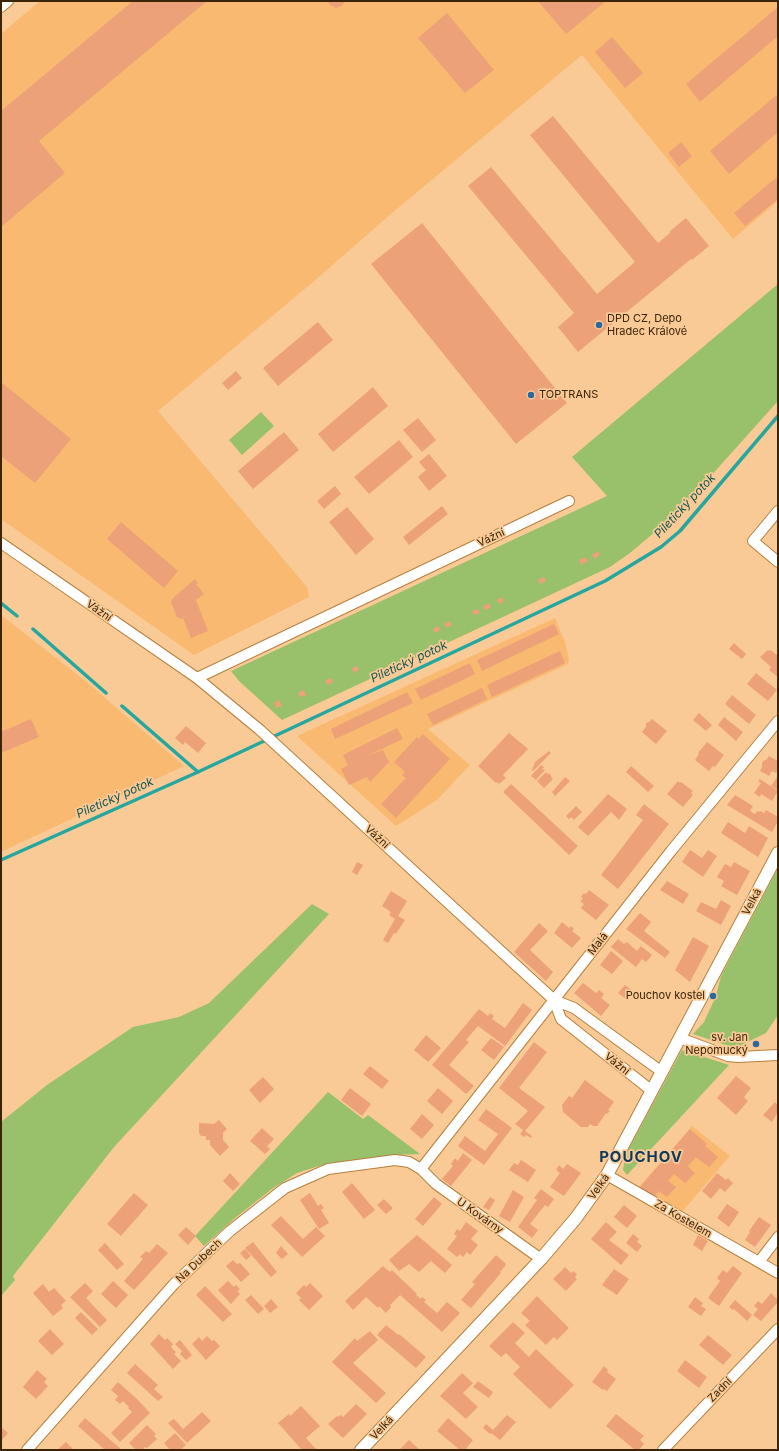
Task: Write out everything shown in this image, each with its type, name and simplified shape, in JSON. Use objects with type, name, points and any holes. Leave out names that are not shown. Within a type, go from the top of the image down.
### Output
[{"type":"street","points":[[1,7],[8,1]]},
{"type":"street","name":"Vážní","points":[[197,678],[569,501]]},
{"type":"street","points":[[778,511],[753,540],[778,562]]},
{"type":"street","name":"Vážní","points":[[1,543],[197,678],[278,746],[554,1000],[574,1008],[662,1072]]},
{"type":"street","name":"Malá","points":[[421,1169],[671,851],[778,721]]},
{"type":"street","name":"Velká","points":[[361,1450],[541,1259],[576,1218],[608,1175],[778,854]]},
{"type":"street","name":"Vážní","points":[[554,1000],[562,1019],[652,1091]]},
{"type":"street","points":[[680,1038],[728,1056],[738,1058],[778,1055]]},
{"type":"street","name":"Na Dubech","points":[[27,1450],[168,1290],[230,1231],[285,1188],[328,1169],[395,1160],[409,1162],[421,1169]]},
{"type":"street","name":"U Kovárny","points":[[421,1169],[436,1184],[541,1259]]},
{"type":"street","name":"Za Kostelem","points":[[608,1175],[778,1273]]},
{"type":"street","points":[[759,1262],[778,1237]]},
{"type":"street","name":"Zadní","points":[[663,1450],[778,1329]]},
{"type":"shaded area","points":[[40,1],[778,1],[778,201],[733,239],[582,55],[158,411],[307,587],[309,597],[194,655],[1,519],[1,34]]},
{"type":"shaded area","points":[[1,615],[83,679],[184,766],[1,852]]},
{"type":"shaded area","points":[[555,618],[565,642],[569,659],[568,664],[428,729],[470,765],[437,800],[396,826],[297,736]]},
{"type":"shaded area","points":[[692,1126],[730,1156],[681,1213],[655,1200],[639,1187]]},
{"type":"green space","points":[[778,284],[778,401],[700,488],[662,526],[630,553],[610,567],[282,720],[239,681],[231,671],[607,496],[572,457]]},
{"type":"green space","points":[[261,412],[274,426],[242,455],[229,440]]},
{"type":"green space","points":[[778,868],[778,1015],[766,1033],[735,1048],[693,1034],[704,1022],[716,996],[721,976]]},
{"type":"green space","points":[[312,904],[329,914],[114,1147],[13,1276],[15,1280],[1,1296],[1,1122],[47,1085],[133,1027],[179,1017],[209,1003]]},
{"type":"green space","points":[[682,1050],[729,1065],[627,1175],[623,1170],[625,1156]]},
{"type":"green space","points":[[328,1092],[363,1119],[368,1115],[420,1154],[394,1155],[322,1165],[297,1173],[272,1189],[235,1218],[204,1246],[195,1236]]},
{"type":"building","points":[[133,1],[207,1],[39,141],[65,173],[1,227],[1,111]]},
{"type":"building","points":[[327,1],[345,1],[342,6],[336,8],[330,5]]},
{"type":"building","points":[[538,1],[606,1],[566,34]]},
{"type":"building","points":[[778,7],[778,36],[700,102],[686,84]]},
{"type":"building","points":[[447,13],[494,70],[465,93],[418,38]]},
{"type":"building","points":[[612,37],[643,73],[625,88],[595,52]]},
{"type":"building","points":[[778,94],[778,132],[729,174],[710,151]]},
{"type":"building","points":[[553,116],[658,243],[686,218],[709,246],[692,260],[691,259],[578,352],[558,327],[574,313],[468,186],[491,167],[597,294],[635,262],[530,135]]},
{"type":"building","points":[[681,142],[692,156],[679,167],[668,153]]},
{"type":"building","points":[[778,176],[778,199],[745,226],[734,213]]},
{"type":"building","points":[[422,223],[567,403],[516,444],[371,264]]},
{"type":"building","points":[[318,322],[333,340],[278,386],[263,368]]},
{"type":"building","points":[[236,371],[242,378],[228,390],[222,383]]},
{"type":"building","points":[[1,382],[71,439],[35,483],[1,456]]},
{"type":"building","points":[[373,387],[388,406],[333,452],[318,434]]},
{"type":"building","points":[[418,418],[436,440],[422,452],[403,430]]},
{"type":"building","points":[[284,432],[299,450],[253,489],[238,471]]},
{"type":"building","points":[[399,440],[413,457],[369,494],[354,477]]},
{"type":"building","points":[[429,454],[447,476],[429,491],[418,477],[426,470],[419,462]]},
{"type":"building","points":[[335,486],[341,494],[324,509],[317,501]]},
{"type":"building","points":[[442,506],[448,514],[409,545],[403,537]]},
{"type":"building","points":[[347,507],[374,539],[356,555],[329,522]]},
{"type":"building","points":[[121,522],[178,571],[164,588],[107,539]]},
{"type":"building","points":[[598,551],[600,555],[595,559],[592,555]]},
{"type":"building","points":[[585,557],[588,561],[581,565],[579,560]]},
{"type":"building","points":[[544,577],[546,581],[540,584],[538,580]]},
{"type":"building","points":[[195,579],[198,583],[196,584],[204,594],[196,600],[208,631],[191,638],[183,618],[181,619],[177,617],[171,602],[173,598]]},
{"type":"building","points":[[502,597],[504,601],[499,604],[497,600]]},
{"type":"building","points":[[489,603],[491,608],[485,610],[483,606]]},
{"type":"building","points":[[478,609],[480,613],[474,615],[472,611]]},
{"type":"building","points":[[450,621],[452,625],[446,628],[444,624]]},
{"type":"building","points":[[554,624],[559,634],[482,671],[477,660]]},
{"type":"building","points":[[438,626],[440,630],[435,633],[433,629]]},
{"type":"building","points":[[734,643],[746,654],[742,659],[729,649]]},
{"type":"building","points":[[768,650],[771,650],[778,656],[778,677],[769,670],[771,667],[760,657]]},
{"type":"building","points":[[560,651],[565,663],[492,697],[487,685]]},
{"type":"building","points":[[470,663],[475,674],[421,700],[415,689]]},
{"type":"building","points":[[357,666],[359,670],[354,673],[352,668]]},
{"type":"building","points":[[756,673],[777,690],[768,701],[747,684]]},
{"type":"building","points":[[331,678],[333,682],[327,685],[325,681]]},
{"type":"building","points":[[482,688],[487,699],[433,725],[427,714]]},
{"type":"building","points":[[304,690],[306,695],[300,697],[298,693]]},
{"type":"building","points":[[407,692],[413,703],[335,739],[331,729]]},
{"type":"building","points":[[732,695],[756,715],[749,724],[725,704]]},
{"type":"building","points":[[279,700],[282,706],[276,708],[274,703]]},
{"type":"building","points":[[699,713],[712,725],[706,731],[693,720]]},
{"type":"building","points":[[724,717],[743,732],[736,741],[718,725]]},
{"type":"building","points":[[31,719],[39,737],[1,753],[1,732]]},
{"type":"building","points":[[652,719],[667,731],[656,744],[642,732],[646,727],[646,723]]},
{"type":"building","points":[[186,726],[206,743],[198,753],[185,742],[183,745],[175,738]]},
{"type":"building","points":[[397,728],[403,739],[364,757],[383,750],[389,762],[370,782],[367,777],[349,785],[341,769],[348,765],[343,755]]},
{"type":"building","points":[[509,733],[528,749],[503,775],[506,778],[499,784],[478,766]]},
{"type":"building","points":[[423,734],[450,759],[396,818],[381,804],[406,778],[402,775],[405,772],[394,762],[417,737],[419,739]]},
{"type":"building","points":[[707,742],[724,755],[715,767],[713,766],[709,771],[695,760],[699,754],[698,753]]},
{"type":"building","points":[[549,751],[551,753],[533,771],[535,762]]},
{"type":"building","points":[[769,756],[778,761],[778,769],[776,773],[772,771],[769,776],[760,771],[763,761]]},
{"type":"building","points":[[541,765],[544,767],[542,769],[545,770],[536,780],[531,776]]},
{"type":"building","points":[[631,766],[654,786],[648,792],[626,772]]},
{"type":"building","points":[[546,772],[547,774],[549,773],[553,779],[544,788],[537,781]]},
{"type":"building","points":[[778,776],[778,790],[771,786]]},
{"type":"building","points":[[565,777],[570,781],[555,796],[552,792]]},
{"type":"building","points":[[760,779],[778,791],[772,801],[761,794],[760,797],[754,793],[761,783],[758,781]]},
{"type":"building","points":[[678,781],[693,791],[691,793],[693,795],[683,807],[667,794]]},
{"type":"building","points":[[511,784],[578,846],[569,855],[503,792]]},
{"type":"building","points":[[608,794],[627,809],[619,820],[611,812],[588,836],[578,827]]},
{"type":"building","points":[[735,795],[753,806],[750,811],[755,814],[757,811],[764,813],[766,810],[778,817],[778,821],[772,832],[727,805]]},
{"type":"building","points":[[644,804],[669,824],[618,889],[601,875],[643,820],[636,815]]},
{"type":"building","points":[[576,806],[582,812],[574,820],[571,817],[569,819],[566,816]]},
{"type":"building","points":[[728,822],[745,833],[749,826],[768,838],[758,857],[721,833]]},
{"type":"building","points":[[690,850],[702,858],[708,850],[717,856],[703,877],[682,862]]},
{"type":"building","points":[[357,862],[363,865],[357,875],[352,872]]},
{"type":"building","points":[[734,862],[750,871],[737,895],[721,886],[724,881],[717,877],[725,864],[731,867]]},
{"type":"building","points":[[667,881],[689,894],[683,904],[660,890]]},
{"type":"building","points":[[589,890],[609,905],[596,920],[581,908],[584,904],[580,901],[583,899],[581,897]]},
{"type":"building","points":[[391,891],[407,901],[398,916],[405,920],[388,943],[383,940],[395,919],[389,915],[391,912],[382,906]]},
{"type":"building","points":[[721,900],[731,906],[721,925],[696,911],[701,902],[716,909]]},
{"type":"building","points":[[640,913],[651,922],[644,931],[670,952],[665,958],[626,929]]},
{"type":"building","points":[[562,922],[569,928],[571,926],[574,929],[572,931],[581,938],[572,948],[554,933]]},
{"type":"building","points":[[539,923],[548,931],[530,950],[553,972],[546,981],[514,952]]},
{"type":"building","points":[[693,937],[709,946],[690,982],[675,970]]},
{"type":"building","points":[[618,939],[624,944],[627,942],[637,951],[641,946],[652,955],[646,962],[642,959],[636,967],[611,947]]},
{"type":"building","points":[[611,951],[623,961],[612,974],[600,965]]},
{"type":"building","points":[[583,983],[596,993],[599,990],[604,994],[601,998],[610,1005],[601,1016],[574,993]]},
{"type":"building","points":[[625,985],[633,991],[626,999],[618,993]]},
{"type":"building","points":[[523,1003],[532,1010],[505,1046],[478,1026],[466,1040],[469,1042],[449,1065],[474,1086],[466,1094],[432,1065],[479,1009],[488,1016],[490,1013],[494,1016],[492,1019],[505,1028]]},
{"type":"building","points":[[426,1035],[441,1048],[428,1062],[414,1050]]},
{"type":"building","points":[[491,1038],[504,1047],[494,1060],[481,1050]]},
{"type":"building","points":[[534,1042],[547,1052],[519,1088],[545,1107],[525,1131],[532,1136],[531,1138],[526,1135],[524,1137],[520,1134],[523,1130],[515,1124],[528,1111],[499,1088]]},
{"type":"building","points":[[370,1066],[389,1081],[382,1089],[363,1074]]},
{"type":"building","points":[[736,1076],[751,1088],[744,1097],[748,1101],[736,1115],[717,1098]]},
{"type":"building","points":[[263,1077],[274,1089],[260,1103],[249,1090]]},
{"type":"building","points":[[585,1080],[614,1102],[608,1110],[610,1111],[607,1114],[606,1113],[597,1126],[590,1124],[588,1127],[581,1127],[563,1112],[562,1105],[569,1096],[572,1098]]},
{"type":"building","points":[[350,1088],[371,1104],[362,1116],[341,1100]]},
{"type":"building","points":[[438,1088],[453,1101],[442,1114],[427,1101]]},
{"type":"building","points":[[775,1102],[778,1105],[778,1112],[772,1122],[763,1115]]},
{"type":"building","points":[[486,1109],[512,1128],[484,1165],[458,1146],[465,1136],[485,1151],[498,1134],[478,1120]]},
{"type":"building","points":[[422,1114],[434,1125],[422,1139],[410,1129]]},
{"type":"building","points":[[219,1120],[227,1129],[223,1133],[223,1140],[229,1147],[220,1156],[210,1145],[210,1140],[206,1140],[206,1136],[201,1136],[199,1133],[199,1123],[214,1124]]},
{"type":"building","points":[[262,1128],[274,1139],[267,1146],[270,1149],[265,1154],[250,1141]]},
{"type":"building","points":[[690,1129],[707,1144],[705,1146],[718,1157],[709,1167],[696,1157],[688,1166],[695,1173],[685,1183],[674,1174],[668,1181],[676,1187],[667,1197],[659,1191],[653,1198],[640,1187]]},
{"type":"building","points":[[463,1153],[472,1160],[451,1186],[442,1179],[453,1166],[451,1164],[455,1158],[458,1161]]},
{"type":"building","points":[[521,1160],[536,1170],[528,1182],[509,1170],[514,1163],[518,1165]]},
{"type":"building","points":[[567,1164],[581,1173],[564,1196],[550,1187],[560,1173],[556,1170],[559,1165],[563,1169]]},
{"type":"building","points":[[230,1173],[240,1184],[233,1191],[223,1181]]},
{"type":"building","points":[[717,1173],[726,1180],[728,1178],[733,1183],[725,1192],[720,1188],[711,1199],[702,1191]]},
{"type":"building","points":[[352,1183],[375,1210],[364,1219],[342,1192]]},
{"type":"building","points":[[541,1189],[554,1199],[548,1207],[545,1205],[530,1224],[538,1230],[532,1238],[518,1227],[537,1200],[534,1198]]},
{"type":"building","points":[[513,1190],[524,1197],[510,1222],[499,1216]]},
{"type":"building","points":[[134,1193],[148,1205],[121,1236],[107,1224]]},
{"type":"building","points":[[310,1193],[318,1206],[321,1204],[324,1208],[321,1210],[329,1223],[319,1229],[300,1200]]},
{"type":"building","points":[[434,1197],[442,1204],[423,1226],[415,1219]]},
{"type":"building","points":[[490,1197],[495,1200],[489,1210],[483,1207]]},
{"type":"building","points":[[384,1199],[393,1208],[386,1214],[377,1205]]},
{"type":"building","points":[[727,1204],[739,1212],[729,1227],[717,1218]]},
{"type":"building","points":[[624,1205],[637,1216],[627,1228],[614,1217]]},
{"type":"building","points":[[281,1216],[303,1239],[316,1227],[325,1236],[302,1257],[271,1225]]},
{"type":"building","points":[[759,1217],[771,1225],[755,1247],[745,1240],[750,1232],[749,1231]]},
{"type":"building","points":[[466,1222],[478,1231],[471,1239],[478,1245],[470,1255],[467,1252],[463,1257],[460,1254],[457,1257],[447,1249],[457,1236],[454,1234],[457,1229],[460,1231]]},
{"type":"building","points":[[606,1222],[617,1232],[609,1240],[629,1255],[621,1265],[591,1239]]},
{"type":"building","points":[[186,1227],[196,1236],[188,1245],[178,1235]]},
{"type":"building","points":[[633,1234],[639,1239],[637,1242],[642,1246],[637,1252],[626,1243]]},
{"type":"building","points":[[417,1235],[452,1265],[445,1273],[431,1261],[419,1272],[409,1264],[399,1271],[389,1260]]},
{"type":"building","points":[[698,1235],[708,1241],[702,1251],[693,1245]]},
{"type":"building","points":[[253,1242],[277,1272],[271,1277],[245,1248]]},
{"type":"building","points":[[105,1243],[124,1264],[117,1270],[98,1250]]},
{"type":"building","points":[[157,1244],[168,1253],[134,1290],[124,1281],[143,1259],[140,1257],[146,1251],[149,1253]]},
{"type":"building","points":[[281,1246],[288,1254],[282,1259],[276,1253]]},
{"type":"building","points":[[245,1249],[251,1256],[246,1260],[240,1253]]},
{"type":"building","points":[[496,1255],[506,1264],[500,1272],[501,1273],[471,1308],[461,1300],[475,1284],[472,1282]]},
{"type":"building","points":[[233,1260],[237,1264],[240,1263],[250,1274],[241,1282],[226,1266]]},
{"type":"building","points":[[383,1266],[390,1272],[392,1270],[417,1294],[416,1295],[421,1299],[422,1297],[426,1300],[424,1302],[437,1313],[447,1302],[460,1313],[442,1332],[400,1295],[390,1305],[391,1307],[386,1313],[366,1297],[353,1310],[345,1301]]},
{"type":"building","points":[[733,1266],[742,1273],[719,1306],[708,1298],[720,1281],[717,1278],[723,1270],[727,1273]]},
{"type":"building","points":[[565,1267],[571,1273],[573,1271],[577,1274],[575,1277],[577,1279],[566,1291],[553,1279]]},
{"type":"building","points":[[614,1269],[629,1279],[617,1295],[602,1285]]},
{"type":"building","points":[[113,1281],[128,1295],[116,1308],[101,1294]]},
{"type":"building","points":[[228,1281],[234,1287],[236,1285],[240,1289],[237,1291],[240,1294],[231,1304],[218,1290]]},
{"type":"building","points":[[85,1283],[93,1291],[86,1298],[107,1320],[100,1327],[70,1297]]},
{"type":"building","points":[[310,1283],[323,1296],[309,1310],[299,1300],[301,1298],[296,1293],[304,1285],[306,1287]]},
{"type":"building","points":[[43,1284],[49,1292],[54,1288],[66,1301],[61,1305],[63,1308],[53,1316],[33,1293]]},
{"type":"building","points":[[205,1286],[232,1314],[223,1322],[196,1295]]},
{"type":"building","points":[[771,1293],[778,1300],[778,1302],[761,1321],[753,1315],[758,1309],[754,1306],[758,1301],[762,1304]]},
{"type":"building","points":[[251,1295],[264,1309],[258,1314],[245,1300]]},
{"type":"building","points":[[537,1296],[569,1328],[557,1340],[554,1337],[546,1345],[525,1325],[530,1321],[521,1313]]},
{"type":"building","points":[[695,1297],[703,1303],[701,1306],[706,1309],[701,1316],[688,1307]]},
{"type":"building","points":[[271,1299],[278,1307],[270,1313],[264,1306]]},
{"type":"building","points":[[735,1300],[752,1315],[747,1321],[734,1309],[733,1310],[729,1307]]},
{"type":"building","points":[[81,1312],[98,1329],[92,1335],[75,1318]]},
{"type":"building","points":[[513,1322],[525,1333],[515,1343],[529,1357],[536,1349],[574,1385],[550,1409],[513,1374],[520,1367],[506,1353],[501,1357],[489,1346]]},
{"type":"building","points":[[386,1325],[426,1357],[416,1368],[377,1335]]},
{"type":"building","points":[[50,1329],[64,1344],[52,1355],[38,1341]]},
{"type":"building","points":[[370,1331],[378,1340],[353,1363],[386,1393],[376,1403],[332,1362],[355,1338],[357,1341]]},
{"type":"building","points":[[159,1334],[165,1340],[167,1338],[173,1344],[171,1347],[176,1352],[174,1354],[181,1361],[173,1369],[150,1344]]},
{"type":"building","points":[[708,1335],[732,1355],[723,1365],[699,1345]]},
{"type":"building","points":[[207,1336],[220,1346],[206,1360],[192,1344],[199,1337],[202,1341]]},
{"type":"building","points":[[180,1340],[192,1355],[186,1360],[180,1354],[182,1351],[175,1344]]},
{"type":"building","points":[[685,1360],[707,1377],[699,1388],[677,1371]]},
{"type":"building","points":[[135,1364],[158,1385],[154,1389],[163,1397],[158,1401],[127,1373]]},
{"type":"building","points":[[604,1366],[608,1370],[607,1372],[616,1379],[607,1391],[604,1389],[603,1390],[592,1382]]},
{"type":"building","points":[[37,1370],[47,1379],[44,1382],[48,1386],[36,1399],[23,1387]]},
{"type":"building","points":[[462,1373],[473,1383],[463,1393],[478,1407],[466,1419],[440,1396]]},
{"type":"building","points":[[478,1381],[493,1392],[489,1398],[473,1387]]},
{"type":"building","points":[[118,1382],[150,1413],[120,1442],[111,1433],[132,1412],[123,1401],[120,1404],[115,1400],[118,1396],[111,1390]]},
{"type":"building","points":[[356,1404],[367,1414],[343,1438],[328,1424],[337,1416],[338,1417],[341,1415],[343,1417]]},
{"type":"building","points":[[301,1406],[320,1426],[306,1438],[317,1450],[302,1450],[278,1423],[289,1414],[290,1416]]},
{"type":"building","points":[[202,1412],[211,1421],[187,1443],[168,1423],[174,1419],[183,1429]]},
{"type":"building","points":[[616,1414],[644,1436],[640,1440],[644,1444],[639,1450],[635,1450],[606,1426]]},
{"type":"building","points":[[507,1415],[516,1422],[500,1440],[483,1428],[486,1424],[493,1430]]},
{"type":"building","points":[[85,1418],[121,1449],[105,1450],[78,1426]]},
{"type":"building","points":[[448,1418],[473,1440],[465,1450],[460,1450],[437,1431]]},
{"type":"building","points":[[147,1425],[156,1434],[154,1436],[157,1439],[147,1448],[145,1447],[142,1450],[136,1450],[129,1443]]},
{"type":"building","points":[[1,1427],[8,1433],[1,1441]]},
{"type":"building","points":[[175,1433],[186,1445],[180,1450],[170,1450],[164,1443]]},
{"type":"building","points":[[409,1440],[420,1450],[399,1450]]},
{"type":"building","points":[[66,1442],[74,1450],[57,1450]]},
{"type":"waterway","name":"Piletický potok","points":[[1,860],[198,772],[605,581],[661,547],[680,531],[778,416]]},
{"type":"waterway","points":[[1,603],[17,616]]},
{"type":"waterway","points":[[33,629],[106,693]]},
{"type":"waterway","points":[[122,706],[198,772]]},
{"type":"place","name":"DPD CZ, Depo Hradec Králové","points":[[599,325]]},
{"type":"place","name":"TOPTRANS","points":[[531,395]]},
{"type":"place","name":"Pouchov kostel","points":[[713,996]]},
{"type":"place","name":"sv. Jan Nepomucký","points":[[756,1044]]},
{"type":"district","name":"POUCHOV","points":[[641,1157]]}]
